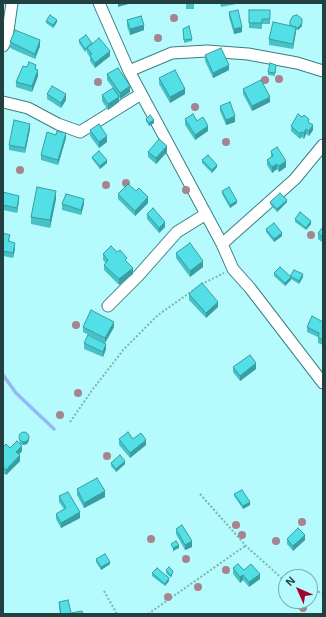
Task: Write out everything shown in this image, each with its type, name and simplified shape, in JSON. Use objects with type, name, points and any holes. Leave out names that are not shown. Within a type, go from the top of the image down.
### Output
[{"type":"street","points":[[3,46],[7,37],[12,3]]},
{"type":"street","points":[[99,3],[129,71],[222,244],[232,269],[250,288],[323,383]]},
{"type":"street","points":[[129,71],[172,53],[207,51],[248,54],[297,63],[323,71]]},
{"type":"street","points":[[3,102],[28,108],[58,124],[80,132],[141,94]]},
{"type":"street","points":[[222,244],[295,179],[323,145]]},
{"type":"street","points":[[108,306],[138,276],[177,232],[206,214]]},
{"type":"path","points":[[70,422],[92,389],[124,349],[158,315],[202,284],[232,269]]},
{"type":"path","points":[[200,494],[246,546],[278,575]]},
{"type":"path","points":[[148,614],[246,546]]},
{"type":"path","points":[[104,591],[117,614]]},
{"type":"building","points":[[238,10],[242,27],[234,29],[229,12]]},
{"type":"building","points":[[249,10],[270,10],[270,19],[262,19],[262,23],[249,23]]},
{"type":"building","points":[[50,15],[57,20],[53,25],[46,21]]},
{"type":"building","points":[[297,15],[302,19],[302,23],[298,28],[290,25],[290,21],[293,16]]},
{"type":"building","points":[[141,16],[144,25],[130,29],[127,20]]},
{"type":"building","points":[[273,22],[296,27],[293,44],[269,39]]},
{"type":"building","points":[[189,26],[192,39],[184,40],[183,29]]},
{"type":"building","points":[[15,30],[40,40],[35,54],[10,42]]},
{"type":"building","points":[[86,35],[92,43],[85,49],[79,40]]},
{"type":"building","points":[[99,38],[110,51],[95,63],[90,56],[92,54],[87,48]]},
{"type":"building","points":[[221,48],[229,65],[213,73],[205,55]]},
{"type":"building","points":[[29,62],[36,65],[35,69],[38,70],[32,86],[16,82],[23,66],[27,67]]},
{"type":"building","points":[[270,63],[276,65],[275,73],[268,72]]},
{"type":"building","points":[[118,68],[130,86],[120,93],[107,74]]},
{"type":"building","points":[[175,70],[185,89],[170,97],[159,78]]},
{"type":"building","points":[[261,80],[270,97],[252,106],[243,89]]},
{"type":"building","points":[[52,86],[66,94],[61,103],[47,94]]},
{"type":"building","points":[[113,88],[119,97],[108,104],[102,95]]},
{"type":"building","points":[[230,102],[235,116],[226,120],[220,106]]},
{"type":"building","points":[[193,114],[197,121],[203,117],[208,126],[195,135],[185,119]]},
{"type":"building","points":[[298,114],[302,117],[304,115],[309,119],[308,122],[313,125],[309,131],[306,129],[304,133],[301,132],[300,134],[291,126]]},
{"type":"building","points":[[150,115],[154,120],[149,123],[146,119]]},
{"type":"building","points":[[14,120],[30,124],[25,148],[9,145]]},
{"type":"building","points":[[99,124],[107,136],[99,142],[90,130]]},
{"type":"building","points":[[57,131],[66,133],[58,160],[41,155],[47,132],[56,135]]},
{"type":"building","points":[[159,139],[167,146],[156,158],[148,152]]},
{"type":"building","points":[[277,147],[286,161],[279,166],[277,164],[272,167],[267,160],[273,156],[271,151]]},
{"type":"building","points":[[99,151],[107,160],[100,166],[92,157]]},
{"type":"building","points":[[208,155],[217,165],[212,170],[202,160]]},
{"type":"building","points":[[128,184],[136,191],[139,188],[148,197],[135,211],[118,194]]},
{"type":"building","points":[[37,187],[56,191],[50,220],[31,217]]},
{"type":"building","points":[[229,187],[237,201],[230,205],[222,191]]},
{"type":"building","points":[[3,192],[19,196],[17,208],[3,205]]},
{"type":"building","points":[[280,193],[287,200],[277,209],[270,202]]},
{"type":"building","points":[[66,194],[84,199],[81,210],[62,204]]},
{"type":"building","points":[[153,208],[165,222],[159,228],[147,214]]},
{"type":"building","points":[[300,212],[311,221],[306,228],[295,219]]},
{"type":"building","points":[[274,223],[282,233],[274,239],[266,229]]},
{"type":"building","points":[[323,227],[323,237],[318,233]]},
{"type":"building","points":[[3,233],[10,235],[8,241],[15,243],[13,253],[3,251]]},
{"type":"building","points":[[190,243],[203,261],[190,271],[176,253]]},
{"type":"building","points":[[111,246],[117,252],[120,250],[127,258],[125,260],[133,268],[119,279],[104,265],[108,260],[103,254]]},
{"type":"building","points":[[280,267],[291,277],[285,283],[274,273]]},
{"type":"building","points":[[294,270],[303,274],[299,281],[290,276]]},
{"type":"building","points":[[202,283],[218,302],[206,313],[189,294]]},
{"type":"building","points":[[91,310],[114,322],[105,338],[83,327]]},
{"type":"building","points":[[312,316],[323,322],[323,340],[318,337],[319,333],[307,327]]},
{"type":"building","points":[[88,335],[106,344],[103,352],[84,343]]},
{"type":"building","points":[[250,355],[256,363],[240,376],[233,367]]},
{"type":"building","points":[[22,432],[26,432],[28,433],[28,441],[22,442],[19,439],[19,435]]},
{"type":"building","points":[[128,432],[133,439],[141,433],[146,440],[130,453],[119,439]]},
{"type":"building","points":[[17,441],[22,446],[16,452],[20,455],[6,470],[3,467],[3,447],[6,444],[10,448]]},
{"type":"building","points":[[120,455],[125,461],[116,469],[111,463]]},
{"type":"building","points":[[97,478],[105,491],[84,503],[77,489]]},
{"type":"building","points":[[242,490],[250,502],[243,506],[234,494]]},
{"type":"building","points":[[68,492],[80,512],[61,523],[56,514],[66,508],[59,496]]},
{"type":"building","points":[[182,525],[192,541],[185,545],[176,529]]},
{"type":"building","points":[[298,528],[305,535],[293,546],[287,539]]},
{"type":"building","points":[[176,541],[179,545],[173,548],[171,544]]},
{"type":"building","points":[[105,554],[110,562],[101,567],[96,559]]},
{"type":"building","points":[[238,564],[244,570],[251,564],[260,574],[249,582],[243,575],[240,577],[233,568]]},
{"type":"building","points":[[169,567],[173,571],[171,576],[166,570]]},
{"type":"building","points":[[157,568],[169,578],[165,584],[152,573]]},
{"type":"building","points":[[68,600],[71,613],[82,611],[83,614],[61,614],[59,602]]},
{"type":"waterway","points":[[3,375],[16,393],[54,429]]}]
